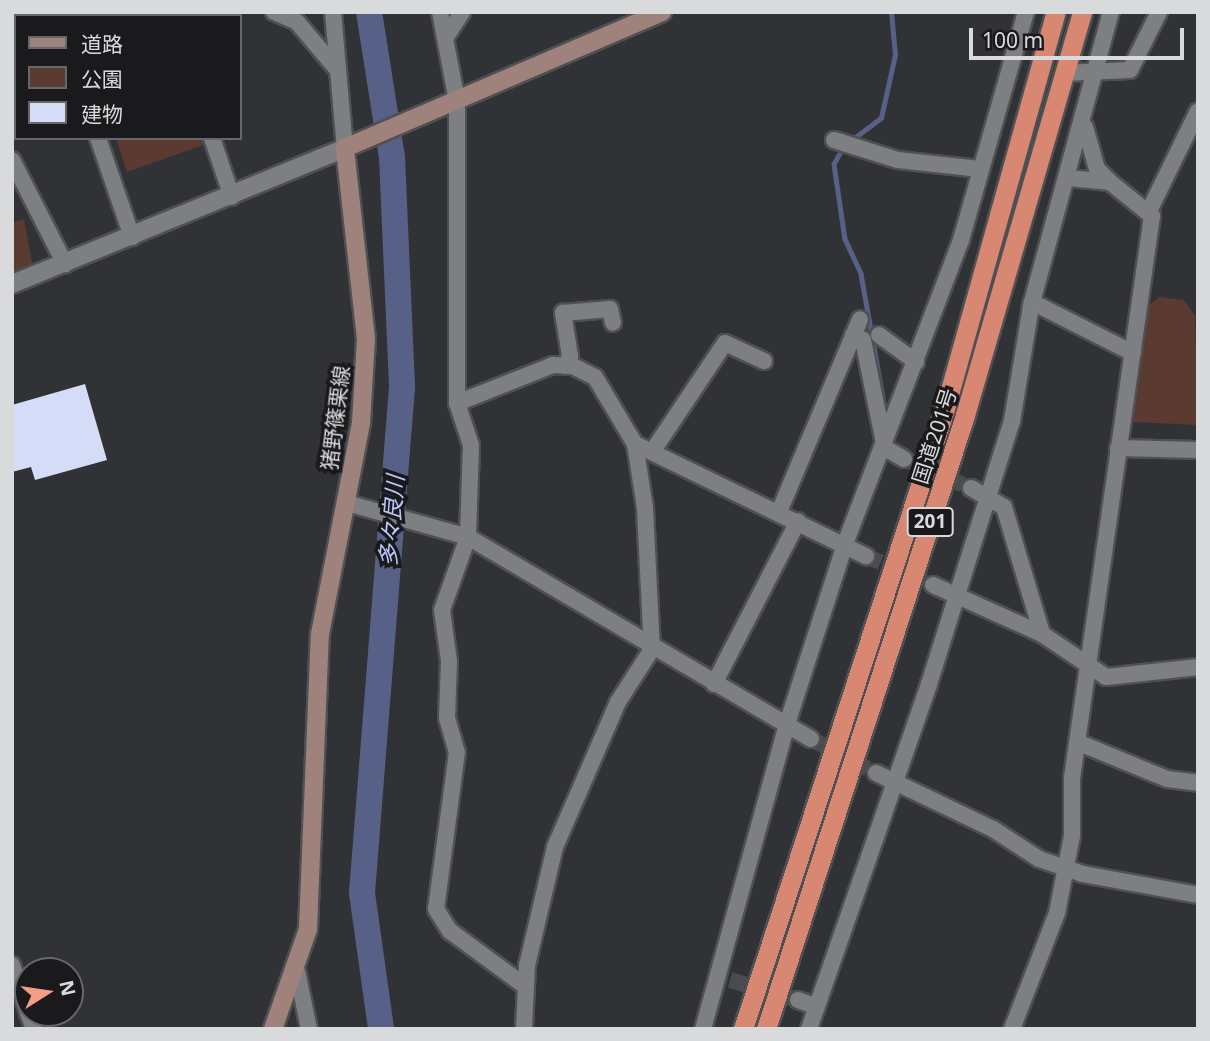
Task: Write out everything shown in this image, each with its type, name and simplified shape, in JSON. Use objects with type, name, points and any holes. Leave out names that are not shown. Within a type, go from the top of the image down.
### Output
[{"type":"highway","name":"国道201号","points":[[743,1029],[944,412],[1056,12]]},
{"type":"highway","name":"国道201号","points":[[766,1029],[965,415],[1082,12]]},
{"type":"main road","points":[[350,147],[454,103],[636,17],[662,12]]},
{"type":"main road","name":"猪野篠栗線","points":[[273,1029],[297,971],[310,907],[320,634],[352,505],[362,424],[366,339],[350,147]]},
{"type":"street","points":[[274,12],[297,22],[335,67]]},
{"type":"street","points":[[12,284],[350,147],[335,67],[333,12]]},
{"type":"street","points":[[440,12],[446,37],[454,103],[457,403],[471,445],[468,537],[442,610],[449,661],[447,718],[457,752],[436,909],[438,920],[525,986]]},
{"type":"street","points":[[446,37],[462,12]]},
{"type":"street","points":[[704,1029],[724,978],[787,724],[845,544],[885,448],[916,362],[980,169],[1026,12]]},
{"type":"street","points":[[809,1029],[897,779],[1020,388],[1032,302],[1084,124],[1111,12]]},
{"type":"street","points":[[1065,73],[1094,75],[1130,70],[1159,12]]},
{"type":"street","points":[[1010,64],[1041,72]]},
{"type":"street","points":[[1012,1029],[1057,912],[1065,869],[1077,743],[1092,668],[1149,211],[1198,111]]},
{"type":"street","points":[[1084,124],[1097,169],[1149,211]]},
{"type":"street","points":[[99,140],[132,237]]},
{"type":"street","points":[[213,140],[232,197]]},
{"type":"street","points":[[834,140],[898,160],[980,169]]},
{"type":"street","points":[[12,160],[65,264]]},
{"type":"street","points":[[1068,178],[1110,182]]},
{"type":"street","points":[[1032,302],[1133,353]]},
{"type":"street","points":[[566,366],[570,356],[563,313],[610,309],[613,323]]},
{"type":"street","points":[[779,512],[860,319]]},
{"type":"street","points":[[853,335],[863,340],[885,448],[904,459]]},
{"type":"street","points":[[879,335],[916,362]]},
{"type":"street","points":[[652,452],[725,343],[764,361]]},
{"type":"street","points":[[457,403],[554,365],[566,366],[595,377],[635,444],[645,508],[652,649],[599,739],[555,847],[525,986],[524,1029]]},
{"type":"street","points":[[635,444],[866,556]]},
{"type":"street","points":[[1118,448],[1198,450]]},
{"type":"street","points":[[971,488],[987,494],[1004,507],[1042,634]]},
{"type":"street","points":[[352,505],[468,537],[652,649],[811,739]]},
{"type":"street","points":[[714,684],[798,522]]},
{"type":"street","points":[[933,585],[1042,634],[1106,677],[1198,667]]},
{"type":"street","points":[[1077,743],[1167,779],[1198,783]]},
{"type":"street","points":[[876,773],[897,779],[1065,869],[1198,895]]},
{"type":"street","points":[[297,971],[309,1029]]},
{"type":"street","points":[[798,1000],[817,1007]]},
{"type":"green space","points":[[117,140],[208,140],[209,143],[127,172]]},
{"type":"green space","points":[[24,219],[33,269],[12,278],[12,223]]},
{"type":"green space","points":[[1159,297],[1184,300],[1195,316],[1198,425],[1133,422],[1149,305]]},
{"type":"building","points":[[85,384],[107,460],[35,480],[31,467],[12,472],[12,405]]},
{"type":"waterway","name":"多々良川","points":[[369,12],[392,157],[402,387],[362,893],[381,1029]]},
{"type":"waterway","points":[[849,142],[881,118],[895,55],[891,12]]},
{"type":"waterway","points":[[843,148],[834,164],[845,239],[861,274],[884,403]]},
{"type":"tunnel","points":[[904,459],[971,488]]},
{"type":"tunnel","points":[[866,556],[933,585]]},
{"type":"tunnel","points":[[811,739],[876,773]]},
{"type":"tunnel","points":[[730,980],[798,1000]]}]
